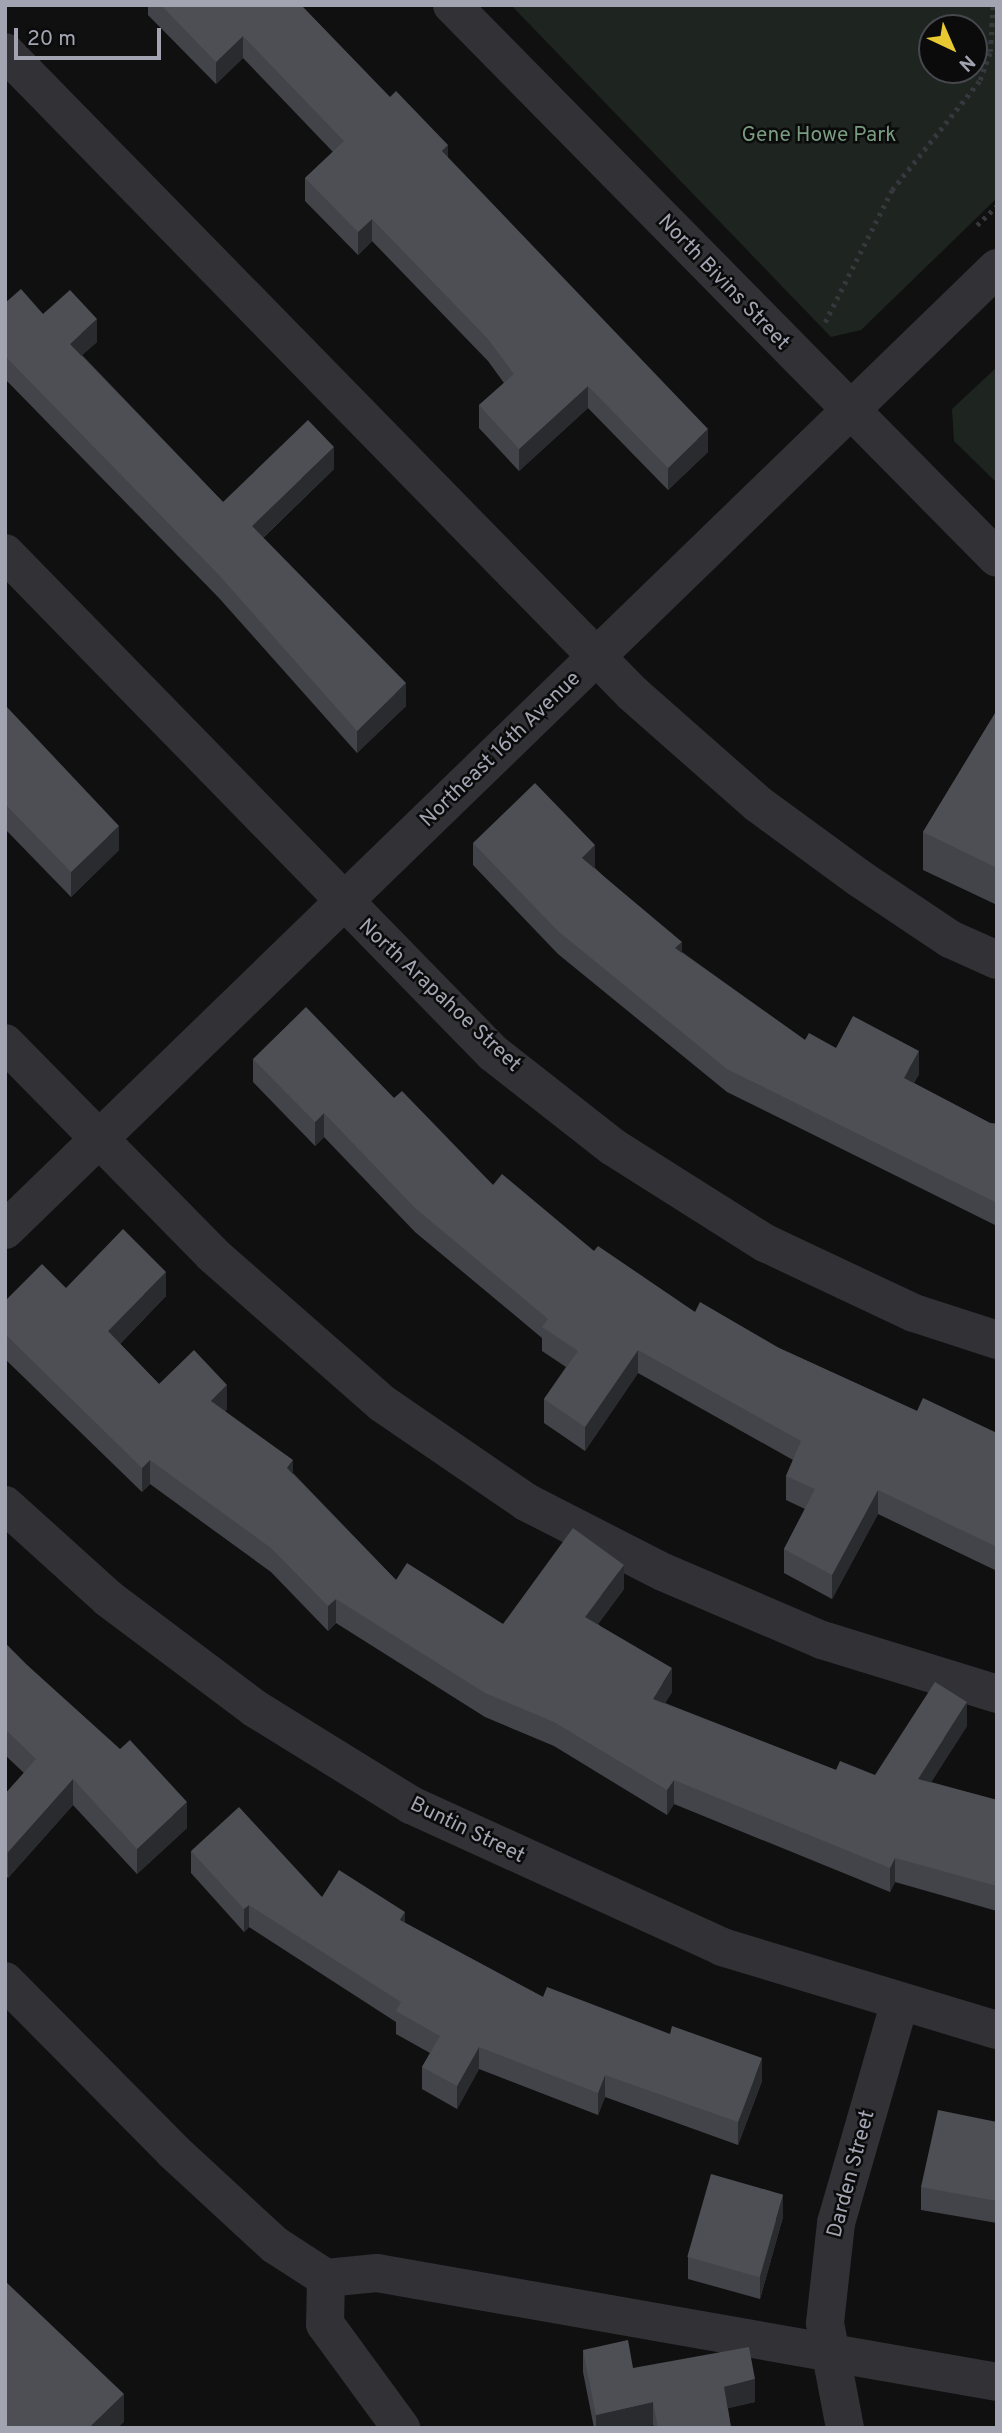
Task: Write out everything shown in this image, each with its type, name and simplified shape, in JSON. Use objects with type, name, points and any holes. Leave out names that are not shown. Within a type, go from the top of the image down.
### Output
[{"type":"street","name":"North Bivins Street","points":[[452,5],[849,411],[997,558]]},
{"type":"street","points":[[5,52],[596,658],[758,804],[950,939],[997,960]]},
{"type":"street","name":"Northeast 16th Avenue","points":[[5,1230],[997,268]]},
{"type":"street","name":"North Arapahoe Street","points":[[5,553],[342,904],[493,1053],[613,1147],[765,1243],[914,1313],[997,1340]]},
{"type":"street","points":[[5,1043],[212,1254],[383,1404],[526,1502],[663,1572],[822,1640],[997,1694]]},
{"type":"street","name":"Buntin Street","points":[[5,1505],[109,1599],[243,1700],[411,1805],[722,1947],[898,2006],[997,2030]]},
{"type":"street","points":[[5,1981],[183,2161],[275,2245],[326,2278],[377,2273],[830,2356],[997,2382]]},
{"type":"street","name":"Darden Street","points":[[845,2428],[825,2323],[836,2223],[898,2006]]},
{"type":"street","points":[[326,2278],[325,2324],[401,2428]]},
{"type":"path","points":[[820,334],[892,190],[979,80],[990,52],[993,5]]},
{"type":"path","points":[[967,235],[997,206]]},
{"type":"green space","name":"Gene Howe Park","points":[[511,5],[997,5],[997,198],[861,330],[831,337]]},
{"type":"green space","points":[[997,367],[997,483],[954,441],[952,409]]},
{"type":"building","points":[[161,5],[301,5],[390,97],[396,91],[448,145],[442,151],[708,429],[668,468],[588,386],[519,449],[479,405],[514,374],[488,339],[372,219],[358,232],[305,178],[344,141],[243,36],[216,62]]},
{"type":"building","points":[[21,289],[43,314],[70,290],[97,319],[70,344],[223,502],[308,420],[334,447],[252,526],[406,683],[357,731],[219,575],[5,356],[5,303]]},
{"type":"building","points":[[5,705],[119,826],[71,872],[5,804]]},
{"type":"building","points":[[997,710],[997,868],[923,832]]},
{"type":"building","points":[[535,783],[595,845],[582,858],[682,942],[675,948],[805,1040],[809,1033],[836,1048],[853,1016],[919,1051],[904,1078],[990,1123],[997,1124],[997,1203],[727,1069],[558,931],[473,843]]},
{"type":"building","points":[[306,1007],[394,1098],[402,1091],[493,1185],[502,1174],[594,1251],[598,1246],[695,1312],[700,1302],[779,1348],[917,1411],[923,1398],[997,1433],[997,1547],[878,1490],[832,1575],[784,1549],[815,1489],[786,1476],[801,1441],[638,1350],[585,1427],[544,1399],[578,1351],[542,1327],[548,1319],[415,1208],[324,1113],[315,1122],[253,1059]]},
{"type":"building","points":[[123,1229],[166,1272],[108,1331],[159,1384],[194,1350],[227,1385],[211,1401],[293,1460],[287,1468],[396,1580],[407,1563],[503,1624],[573,1528],[624,1565],[585,1617],[672,1668],[653,1699],[836,1770],[840,1761],[875,1775],[935,1682],[967,1702],[918,1779],[997,1800],[997,1886],[895,1858],[890,1868],[674,1780],[667,1790],[554,1722],[485,1693],[336,1599],[328,1606],[271,1548],[150,1460],[142,1468],[5,1334],[5,1301],[42,1264],[66,1288]]},
{"type":"building","points":[[5,1643],[120,1749],[130,1740],[187,1802],[137,1849],[73,1779],[8,1852],[5,1850],[5,1794],[36,1759],[5,1729]]},
{"type":"building","points":[[239,1807],[322,1897],[339,1870],[405,1912],[400,1920],[543,1997],[547,1987],[670,2034],[672,2026],[762,2058],[738,2122],[605,2075],[598,2093],[479,2047],[457,2086],[422,2067],[440,2036],[396,2011],[401,2002],[249,1905],[244,1909],[191,1851]]},
{"type":"building","points":[[938,2110],[997,2122],[997,2201],[921,2187]]},
{"type":"building","points":[[711,2174],[783,2195],[759,2277],[687,2257]]},
{"type":"building","points":[[5,2281],[124,2394],[89,2428],[5,2428]]},
{"type":"building","points":[[628,2340],[633,2368],[749,2347],[755,2379],[724,2387],[731,2428],[658,2428],[653,2402],[596,2415],[583,2350]]}]
